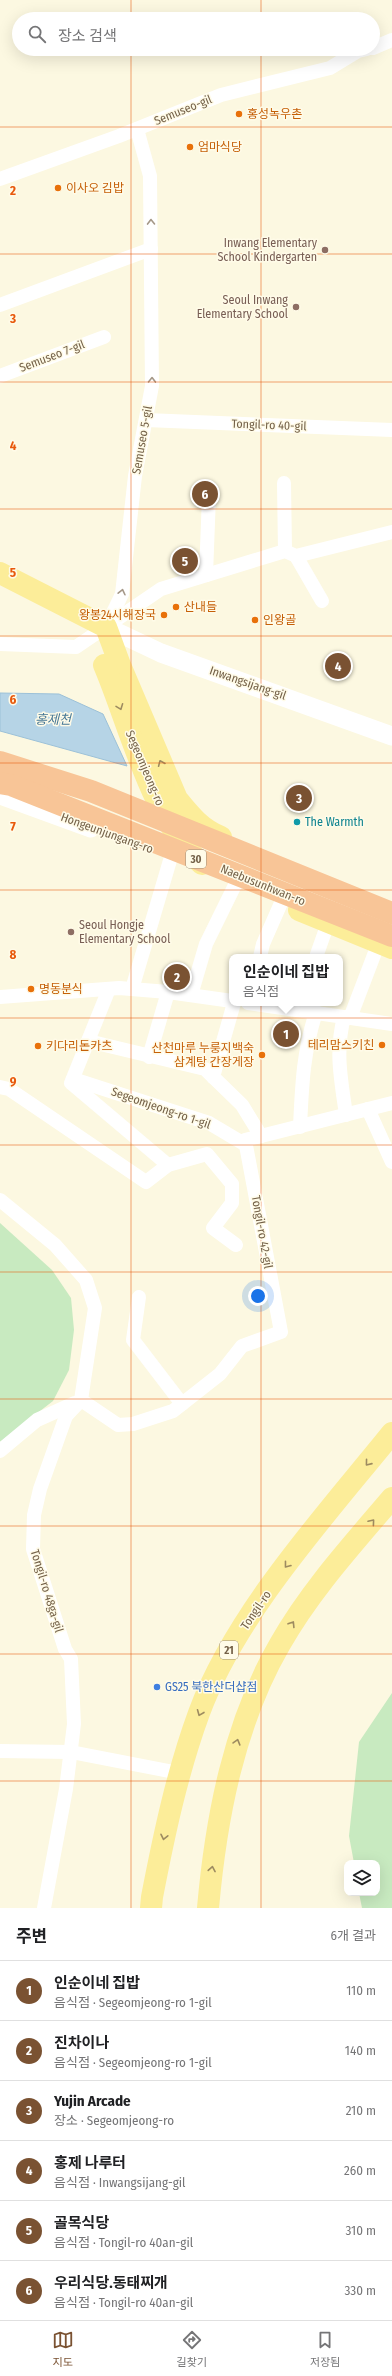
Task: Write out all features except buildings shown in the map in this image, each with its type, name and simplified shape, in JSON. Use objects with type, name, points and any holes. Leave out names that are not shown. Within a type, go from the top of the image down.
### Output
[{"type":"highway","name":"Naebusunhwan-ro","points":[[0,762],[91,791],[392,913]]},
{"type":"highway","name":"Naebusunhwan-ro","points":[[0,783],[11,785],[388,942]]},
{"type":"main road","points":[[0,573],[106,627]]},
{"type":"main road","name":"Segeomjeong-ro","points":[[106,627],[96,648],[113,668],[177,799],[191,818],[214,834],[392,906]]},
{"type":"main road","name":"Segeomjeong-ro","points":[[113,668],[155,797],[171,826],[196,859],[213,874],[235,885],[328,923],[388,942]]},
{"type":"main road","name":"Tongil-ro","points":[[151,1908],[173,1794],[199,1712],[232,1645],[283,1570],[392,1433]]},
{"type":"main road","points":[[208,1908],[210,1879],[232,1760],[239,1735],[256,1694],[279,1645],[318,1586],[392,1498]]},
{"type":"street","points":[[380,45],[392,40]]},
{"type":"street","name":"Semuseo-gil","points":[[0,179],[137,129],[221,95],[330,68],[350,56]]},
{"type":"street","name":"Semuseo 5-gil","points":[[106,627],[122,594],[135,476],[152,386],[150,176],[137,129]]},
{"type":"street","points":[[0,305],[151,249]]},
{"type":"street","name":"Semuseo 7-gil","points":[[0,376],[104,336]]},
{"type":"street","name":"Tongil-ro 40-gil","points":[[146,420],[392,430]]},
{"type":"street","points":[[284,483],[291,554],[322,601]]},
{"type":"street","points":[[206,574],[209,496]]},
{"type":"street","points":[[0,644],[76,648],[161,589],[206,574],[392,532]]},
{"type":"street","name":"Inwangsijang-gil","points":[[106,627],[161,653],[392,736]]},
{"type":"street","points":[[0,770],[171,826]]},
{"type":"street","name":"Hongeunjungang-ro","points":[[0,795],[171,857],[213,874]]},
{"type":"street","points":[[132,989],[171,857]]},
{"type":"street","points":[[192,995],[206,944],[235,885]]},
{"type":"street","points":[[261,954],[263,944],[281,903]]},
{"type":"street","points":[[317,954],[328,923]]},
{"type":"street","points":[[346,1115],[338,1058],[339,1036],[347,1017],[388,942]]},
{"type":"street","points":[[109,989],[72,1081],[168,1166]]},
{"type":"street","points":[[0,997],[109,989],[132,989],[192,995],[229,1001]]},
{"type":"street","points":[[149,1057],[168,992]]},
{"type":"street","points":[[213,1077],[232,1006]]},
{"type":"street","points":[[298,1006],[316,1012],[392,1024]]},
{"type":"street","points":[[300,1127],[302,1067],[306,1044],[316,1012]]},
{"type":"street","points":[[88,1041],[149,1057],[205,1069],[242,1105],[261,1136]]},
{"type":"street","name":"Segeomjeong-ro 1-gil","points":[[72,1081],[209,1123],[246,1145]]},
{"type":"street","points":[[0,1087],[9,1089],[146,1182],[168,1166],[207,1154],[232,1184],[232,1203],[213,1228],[236,1245]]},
{"type":"street","points":[[246,1145],[245,1140],[392,1103]]},
{"type":"street","points":[[368,1109],[392,1162]]},
{"type":"street","name":"Tongil-ro 42-gil","points":[[81,1400],[118,1425],[133,1424],[174,1411],[220,1374],[242,1346],[280,1332],[246,1145]]},
{"type":"street","points":[[0,1200],[55,1245],[86,1280],[95,1308],[81,1400],[37,1420],[0,1451]]},
{"type":"street","points":[[138,1297],[133,1340],[182,1404]]},
{"type":"street","name":"Tongil-ro 48ga-gil","points":[[44,1908],[71,1752],[74,1724],[71,1659],[65,1648],[33,1549],[34,1515],[40,1489],[66,1416],[81,1400]]},
{"type":"street","points":[[0,1750],[71,1752],[174,1772]]},
{"type":"green space","points":[[0,1223],[52,1270],[71,1298],[74,1330],[69,1370],[53,1401],[0,1442]]},
{"type":"green space","points":[[392,1693],[392,1908],[362,1908],[360,1896],[380,1896],[380,1860],[353,1860],[349,1836],[359,1742]]},
{"type":"water","name":"홍제천","points":[[0,693],[59,694],[103,714],[127,766],[0,731]]},
{"type":"place","name":"홍성녹우촌","points":[[239,114]]},
{"type":"place","name":"엄마식당","points":[[190,147]]},
{"type":"place","name":"이사오 김밥","points":[[58,188]]},
{"type":"place","name":"Inwang Elementary School Kindergarten","points":[[325,250]]},
{"type":"place","name":"Seoul Inwang Elementary School","points":[[296,307]]},
{"type":"place","name":"우리식당.동태찌개","points":[[205,494]]},
{"type":"place","name":"골목식당","points":[[185,561]]},
{"type":"place","name":"산내들","points":[[176,607]]},
{"type":"place","name":"왕봉24시해장국","points":[[164,615]]},
{"type":"place","name":"인왕골","points":[[255,620]]},
{"type":"place","name":"홍제 나루터","points":[[338,666]]},
{"type":"place","name":"Yujin Arcade","points":[[299,798]]},
{"type":"place","name":"The Warmth","points":[[297,822]]},
{"type":"place","name":"Seoul Hongje Elementary School","points":[[71,932]]},
{"type":"place","name":"진차이나","points":[[177,977]]},
{"type":"place","name":"명동분식","points":[[31,989]]},
{"type":"place","name":"인순이네 집밥","points":[[286,1034]]},
{"type":"place","name":"테리맘스키친","points":[[382,1045]]},
{"type":"place","name":"키다리돈카츠","points":[[38,1046]]},
{"type":"place","name":"산천마루 누룽지백숙 삼계탕 간장게장","points":[[262,1055]]},
{"type":"place","name":"GS25 북한산더샵점","points":[[157,1687]]}]
